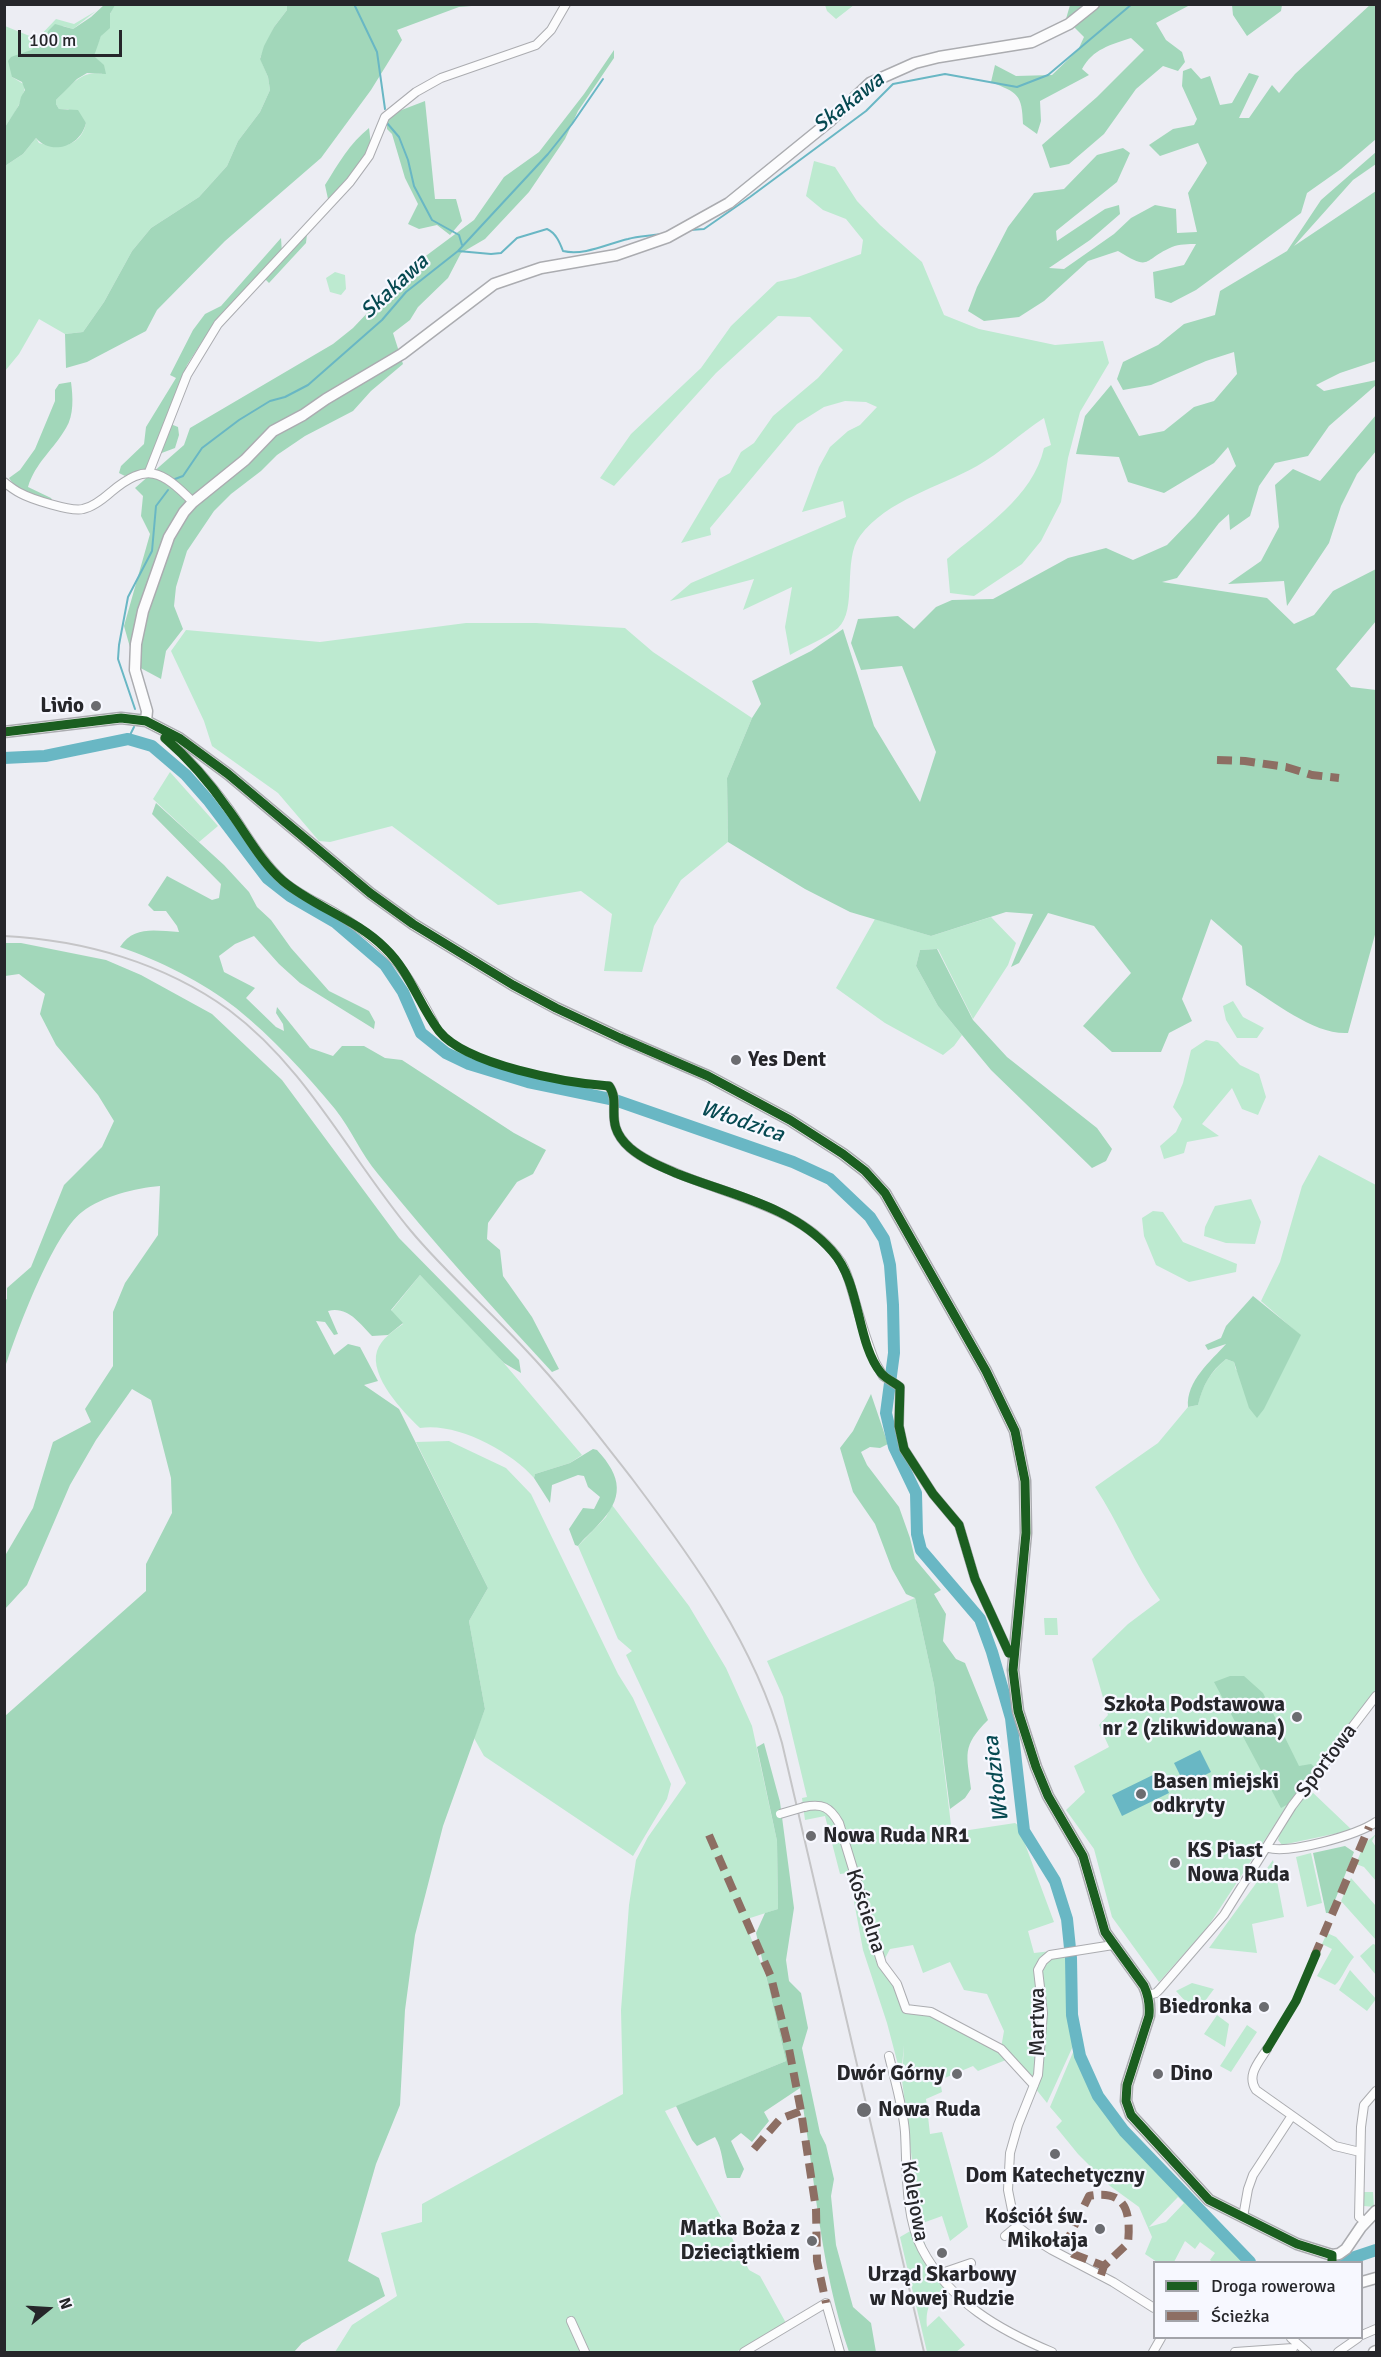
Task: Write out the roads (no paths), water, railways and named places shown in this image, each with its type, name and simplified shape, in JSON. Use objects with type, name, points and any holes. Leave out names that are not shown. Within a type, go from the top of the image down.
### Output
[{"type":"street","points":[[149,472],[187,375],[218,324],[350,182],[369,156],[385,117],[392,109],[441,78],[536,45],[551,30],[566,4]]},
{"type":"street","points":[[146,721],[147,711],[135,670],[134,657],[147,600],[169,537],[189,499],[245,460],[273,430],[303,415],[402,354],[494,284],[541,268],[616,255],[668,237],[729,203],[830,121],[870,83],[915,63],[1032,42],[1069,24],[1094,4]]},
{"type":"street","points":[[4,482],[34,499],[79,514],[127,479],[140,473],[149,472],[158,475],[189,499]]},
{"type":"street","points":[[4,732],[105,719],[139,718],[146,721],[211,786],[263,859],[282,880],[360,928],[385,947],[402,967],[434,1023]]},
{"type":"street","points":[[164,738],[228,774],[370,893],[413,924],[537,998],[620,1038],[708,1076],[790,1120],[843,1154],[865,1171],[885,1193],[997,1390],[1015,1431],[1025,1481],[1026,1533],[1013,1670],[1018,1711],[1048,1797],[1083,1857],[1105,1932],[1148,1995],[1149,2016],[1127,2085],[1126,2101],[1131,2115],[1209,2200],[1332,2259],[1346,2249],[1365,2222],[1377,2211]]},
{"type":"street","points":[[611,1089],[613,1121],[620,1136],[630,1148],[654,1164],[791,1218],[832,1250],[846,1274],[869,1347],[883,1376],[900,1387],[899,1426],[904,1449],[933,1494],[959,1525],[975,1579],[1009,1653],[1014,1654]]},
{"type":"street","name":"Sportowa","points":[[1148,1995],[1160,1989],[1224,1914],[1268,1848],[1292,1806],[1377,1696]]},
{"type":"street","name":"Kościelna","points":[[780,1814],[815,1804],[825,1806],[836,1817],[882,1964],[897,1984],[906,2009],[931,2012],[1001,2049],[1034,2085]]},
{"type":"street","points":[[1268,1848],[1284,1849],[1342,1838],[1377,1822]]},
{"type":"street","name":"Martwa","points":[[1034,2085],[1038,2075],[1043,2028],[1038,1970],[1042,1961],[1058,1953],[1113,1945]]},
{"type":"street","points":[[1267,2049],[1251,2074],[1251,2083],[1256,2090],[1335,2146],[1360,2152]]},
{"type":"street","name":"Kolejowa","points":[[889,2056],[904,2121],[907,2181],[915,2229],[922,2249],[950,2291],[983,2318],[1019,2338],[1052,2352]]},
{"type":"street","points":[[1034,2085],[1010,2153],[1009,2197],[1017,2226],[1052,2250],[1113,2282],[1153,2307]]},
{"type":"street","points":[[1365,2222],[1359,2217],[1360,2152],[1364,2105],[1377,2091]]},
{"type":"street","points":[[1243,2217],[1253,2175],[1291,2117]]},
{"type":"street","points":[[1005,2236],[1017,2226]]},
{"type":"street","points":[[939,2274],[971,2263]]},
{"type":"street","points":[[744,2352],[826,2303],[840,2352]]},
{"type":"street","points":[[571,2321],[585,2352]]},
{"type":"street","points":[[1363,2335],[1377,2329]]},
{"type":"street","points":[[1293,2339],[1307,2352]]},
{"type":"street","points":[[1338,2352],[1356,2339]]},
{"type":"street","points":[[1235,2352],[1293,2348]]},
{"type":"water","name":"Basen miejski odkryty","points":[[1200,1750],[1211,1772],[1185,1785],[1174,1763]]},
{"type":"water","name":"Basen miejski odkryty","points":[[1159,1772],[1169,1793],[1122,1816],[1112,1795]]},
{"type":"waterway","points":[[354,4],[377,52],[385,109]]},
{"type":"waterway","name":"Skakawa","points":[[690,230],[704,229],[750,197],[866,111],[893,84],[945,74],[1017,87],[1048,75],[1132,4]]},
{"type":"waterway","name":"Skakawa","points":[[175,479],[183,476],[202,448],[239,420],[270,401],[285,397],[308,385],[382,320],[406,292],[458,251],[548,154],[603,79]]},
{"type":"waterway","points":[[387,123],[399,137],[408,160],[414,186],[432,220],[459,235],[462,245]]},
{"type":"waterway","name":"Skakawa","points":[[458,251],[501,253],[517,238],[547,229],[555,236],[563,251],[571,252],[587,251],[632,238],[661,234]]},
{"type":"waterway","name":"Skakawa","points":[[135,709],[118,659],[119,645],[128,597],[152,551],[156,506],[168,490]]},
{"type":"waterway","name":"Skakawa","points":[[128,739],[134,727]]},
{"type":"waterway","name":"Włodzica","points":[[4,758],[45,756],[128,739],[152,746],[186,775],[208,800],[267,878],[290,896],[335,922],[385,965],[403,992],[421,1033],[446,1053],[469,1064],[528,1082],[615,1100],[793,1162],[830,1179],[870,1217],[884,1239],[890,1265],[894,1353],[886,1413],[894,1447],[916,1493],[917,1534],[921,1550],[980,1619],[992,1652],[1011,1718],[1024,1831],[1055,1881],[1067,1919],[1071,1958],[1072,2015],[1080,2056],[1098,2096],[1124,2131],[1249,2261]]},
{"type":"waterway","name":"Włodzica","points":[[1343,2261],[1376,2250]]},
{"type":"railway","points":[[4,936],[34,938],[93,949],[150,967],[204,993],[257,1033],[305,1086],[411,1231],[438,1262],[525,1349],[567,1397],[633,1480],[700,1573],[739,1638],[770,1707],[782,1743],[924,2352]]},
{"type":"place","name":"Livio","points":[[96,706]]},
{"type":"place","name":"Yes Dent","points":[[736,1060]]},
{"type":"place","name":"Szkoła Podstawowa nr 2 (zlikwidowana)","points":[[1297,1717]]},
{"type":"place","name":"Basen miejski odkryty","points":[[1141,1794]]},
{"type":"place","name":"Nowa Ruda NR1","points":[[811,1836]]},
{"type":"place","name":"KS Piast Nowa Ruda","points":[[1175,1863]]},
{"type":"place","name":"Biedronka","points":[[1264,2007]]},
{"type":"place","name":"Dwór Górny","points":[[957,2074]]},
{"type":"place","name":"Dino","points":[[1158,2074]]},
{"type":"place","name":"Nowa Ruda","points":[[864,2110]]},
{"type":"place","name":"Dom Katechetyczny","points":[[1055,2154]]},
{"type":"place","name":"Kościół św. Mikołaja","points":[[1100,2229]]},
{"type":"place","name":"Matka Boża z Dzieciątkiem","points":[[812,2241]]},
{"type":"place","name":"Urząd Skarbowy w Nowej Rudzie","points":[[942,2253]]}]
